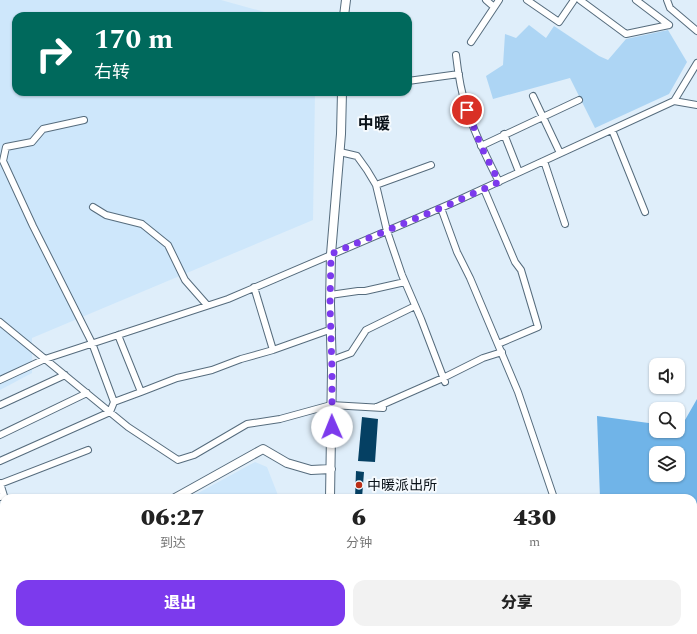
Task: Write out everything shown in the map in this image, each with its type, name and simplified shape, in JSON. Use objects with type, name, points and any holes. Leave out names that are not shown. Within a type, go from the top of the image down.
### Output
[{"type":"street","points":[[344,12],[346,0]]},
{"type":"street","points":[[486,0],[494,7]]},
{"type":"street","points":[[471,42],[498,0]]},
{"type":"street","points":[[527,0],[558,22],[574,0]]},
{"type":"street","points":[[580,0],[626,34],[669,25],[636,0]]},
{"type":"street","points":[[667,0],[670,8],[697,31]]},
{"type":"street","points":[[456,55],[458,74],[467,110],[481,146],[499,182]]},
{"type":"street","points":[[0,380],[45,359],[228,298],[484,189],[674,101],[697,63]]},
{"type":"street","points":[[412,80],[458,74]]},
{"type":"street","points":[[330,494],[332,405],[332,329],[330,296],[331,254],[340,152],[342,96]]},
{"type":"street","points":[[533,96],[560,153]]},
{"type":"street","points":[[481,146],[579,100]]},
{"type":"street","points":[[674,101],[697,105]]},
{"type":"street","points":[[0,461],[110,412],[114,402],[92,343],[33,226],[3,161],[6,147],[32,142],[44,129],[84,120]]},
{"type":"street","points":[[612,130],[645,212]]},
{"type":"street","points":[[504,134],[519,172]]},
{"type":"street","points":[[340,152],[357,156],[376,185],[387,231],[405,282],[444,380]]},
{"type":"street","points":[[544,161],[565,224]]},
{"type":"street","points":[[376,185],[431,165]]},
{"type":"street","points":[[484,189],[515,262],[521,270],[538,327],[498,344]]},
{"type":"street","points":[[93,206],[106,215],[142,224],[168,245],[186,280],[207,305]]},
{"type":"street","points":[[441,208],[457,252],[472,282],[518,392],[553,494]]},
{"type":"street","points":[[330,296],[365,291],[405,282]]},
{"type":"street","points":[[254,287],[273,350]]},
{"type":"street","points":[[332,360],[352,353],[366,330],[415,306]]},
{"type":"street","points":[[0,322],[128,427],[178,460],[194,455],[247,424],[280,419],[332,405],[380,407],[444,380],[483,358],[502,352]]},
{"type":"street","points":[[114,402],[177,378],[212,370],[332,329]]},
{"type":"street","points":[[118,335],[141,392]]},
{"type":"street","points":[[0,405],[65,375]]},
{"type":"street","points":[[0,435],[87,393]]},
{"type":"street","points":[[182,494],[263,449],[287,463],[312,470],[331,469]]},
{"type":"street","points":[[3,494],[0,484],[88,450]]},
{"type":"shaded area","points":[[0,0],[221,0],[264,12],[12,12],[12,96],[315,96],[313,220],[32,338],[32,373],[0,390]]},
{"type":"shaded area","points":[[529,25],[546,38],[554,26],[599,56],[608,60],[626,39],[668,30],[687,62],[669,94],[595,128],[570,78],[493,99],[486,76],[503,65],[505,34],[516,38]]},
{"type":"shaded area","points":[[697,399],[697,494],[600,494],[597,416],[649,423],[649,438],[685,438],[685,420]]},
{"type":"shaded area","points":[[255,462],[267,467],[277,494],[196,494]]},
{"type":"building","points":[[362,417],[378,419],[375,462],[358,461]]},
{"type":"building","name":"中暖派出所","points":[[356,471],[364,472],[362,494],[355,494]]},
{"type":"place","name":"中暖派出所","points":[[359,485]]},
{"type":"district","name":"中暖","points":[[374,123]]},
{"type":"route","points":[[332,427],[332,329],[330,304],[331,254],[499,182],[481,146],[467,110]]}]
